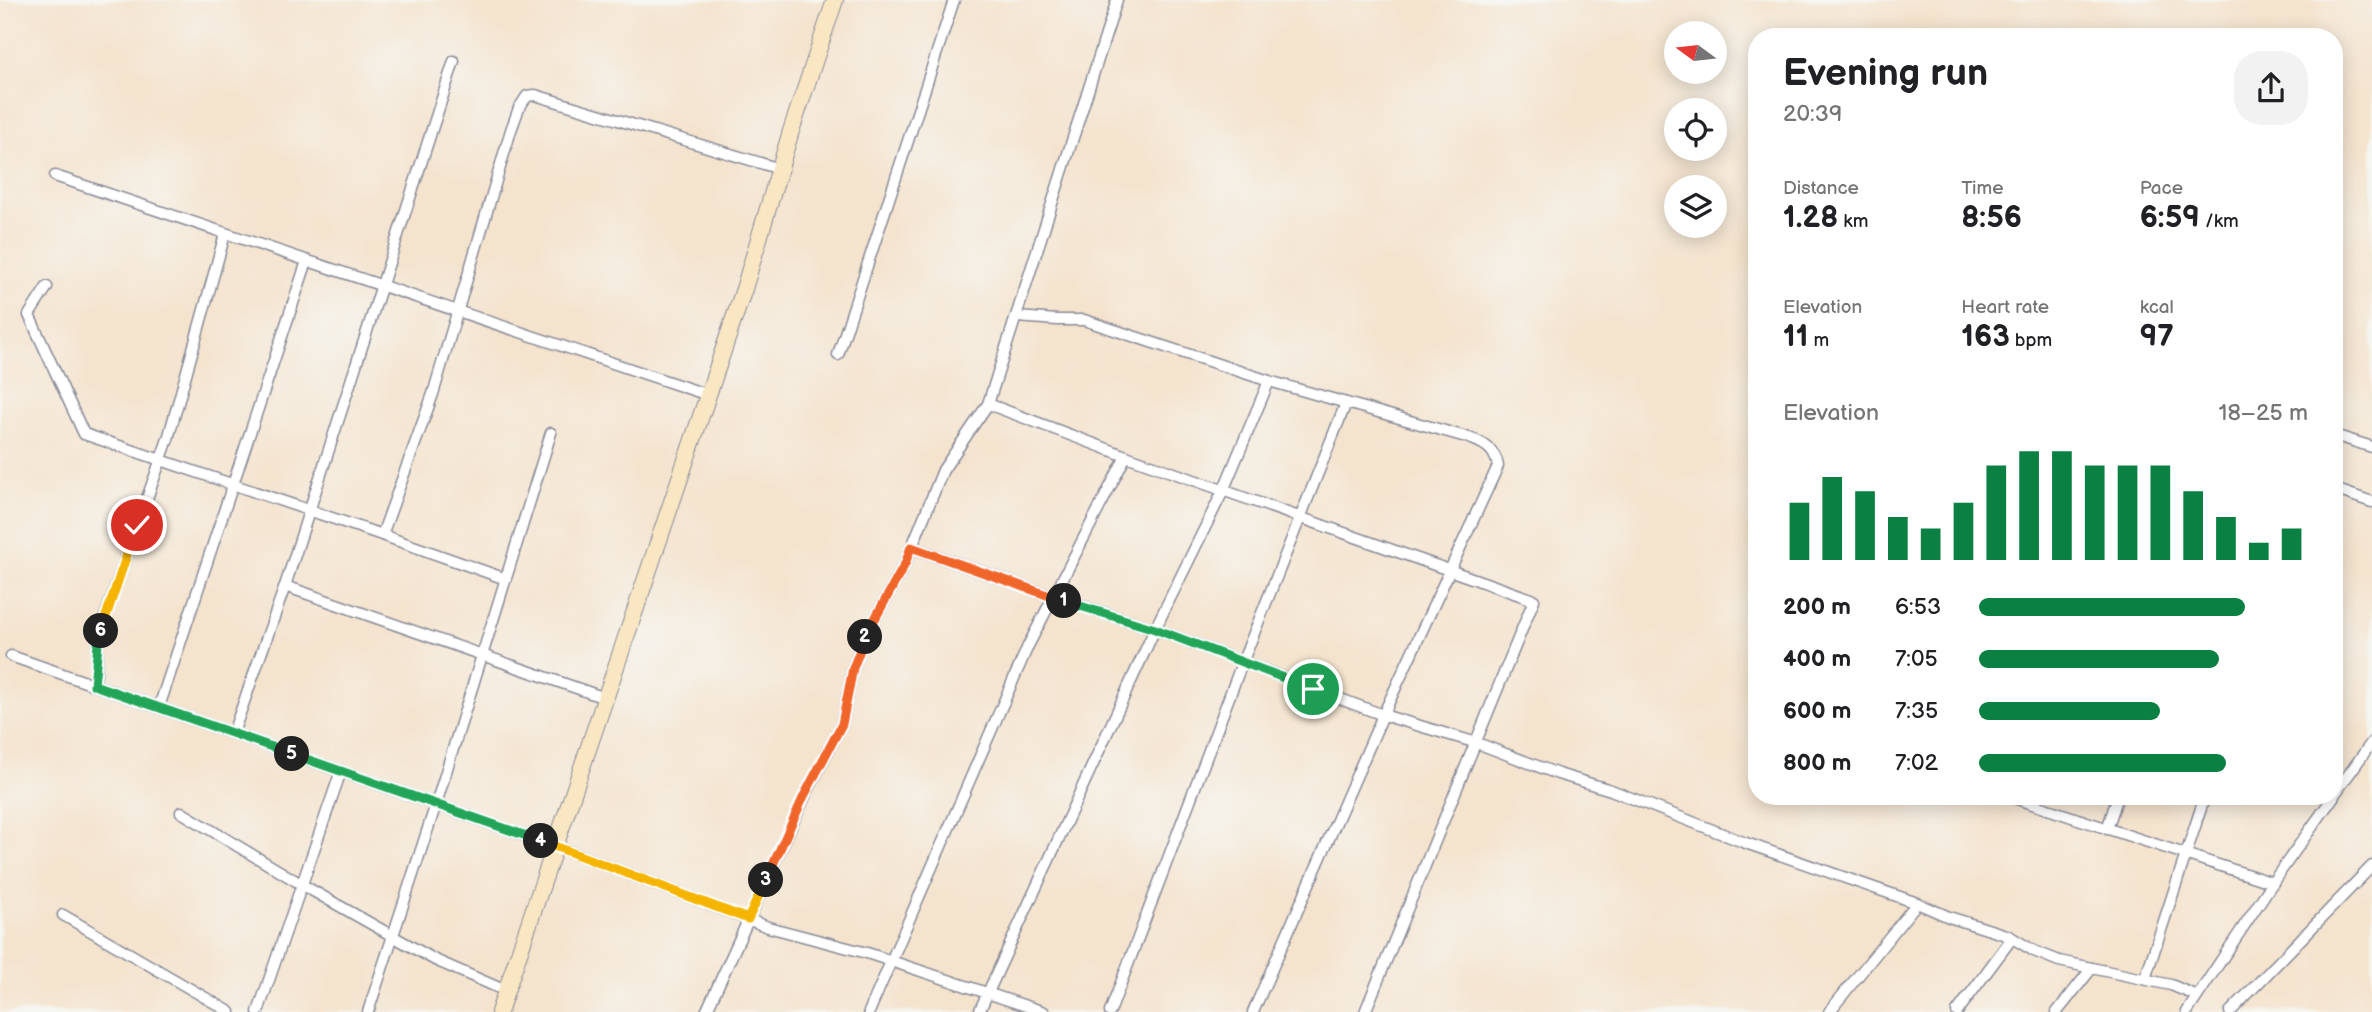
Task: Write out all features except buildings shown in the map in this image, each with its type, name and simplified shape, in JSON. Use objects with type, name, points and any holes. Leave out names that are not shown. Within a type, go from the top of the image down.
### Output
[{"type":"street","points":[[499,1012],[744,289],[779,169],[835,0]]},
{"type":"street","points":[[838,355],[954,0]]},
{"type":"street","points":[[706,1012],[804,796],[842,724],[853,668],[863,639],[905,564],[943,470],[988,404],[1117,0]]},
{"type":"street","points":[[233,733],[285,586],[454,61]]},
{"type":"street","points":[[382,535],[433,394],[511,130],[519,108],[527,96],[535,95],[779,169]]},
{"type":"street","points":[[55,176],[708,395]]},
{"type":"street","points":[[94,685],[98,644],[105,617],[161,460],[225,234]]},
{"type":"street","points":[[159,707],[307,261]]},
{"type":"street","points":[[47,287],[29,315],[84,434],[506,579]]},
{"type":"street","points":[[1017,317],[1084,320],[1269,381],[1475,440],[1483,443],[1496,456],[1498,466],[1383,715],[1253,1012]]},
{"type":"street","points":[[979,1012],[1155,629],[1223,491],[1269,381]]},
{"type":"street","points":[[1110,1012],[1242,663],[1346,403]]},
{"type":"street","points":[[988,404],[1223,491],[1534,600],[1364,1012]]},
{"type":"street","points":[[368,1012],[436,804],[551,433]]},
{"type":"street","points":[[2343,438],[2372,447]]},
{"type":"street","points":[[869,1012],[1028,646],[1126,456]]},
{"type":"street","points":[[2343,492],[2372,502]]},
{"type":"street","points":[[911,547],[1053,597],[1155,629],[1383,715],[1477,743],[1558,774],[1623,794],[1743,842],[2012,938],[2059,961],[2171,985],[2197,996]]},
{"type":"street","points":[[285,586],[606,698]]},
{"type":"street","points":[[11,656],[555,846],[768,927],[892,961],[1044,1012]]},
{"type":"street","points":[[2343,783],[2372,742]]},
{"type":"street","points":[[258,1012],[341,771]]},
{"type":"street","points":[[2035,805],[2273,883]]},
{"type":"street","points":[[2107,829],[2115,805]]},
{"type":"street","points":[[2145,979],[2202,805]]},
{"type":"street","points":[[2187,1012],[2328,805]]},
{"type":"street","points":[[181,812],[302,885],[435,960],[506,991]]},
{"type":"street","points":[[2230,1012],[2372,866]]},
{"type":"street","points":[[1829,1012],[1917,903]]},
{"type":"street","points":[[63,915],[230,1012]]},
{"type":"street","points":[[1957,1012],[2012,938]]},
{"type":"street","points":[[2057,1012],[2092,968]]},
{"type":"route","points":[[137,525],[105,617],[98,644],[94,685],[555,846],[748,919],[804,796],[842,724],[853,668],[863,639],[905,564],[911,547],[1053,597],[1155,629],[1313,689]]}]
